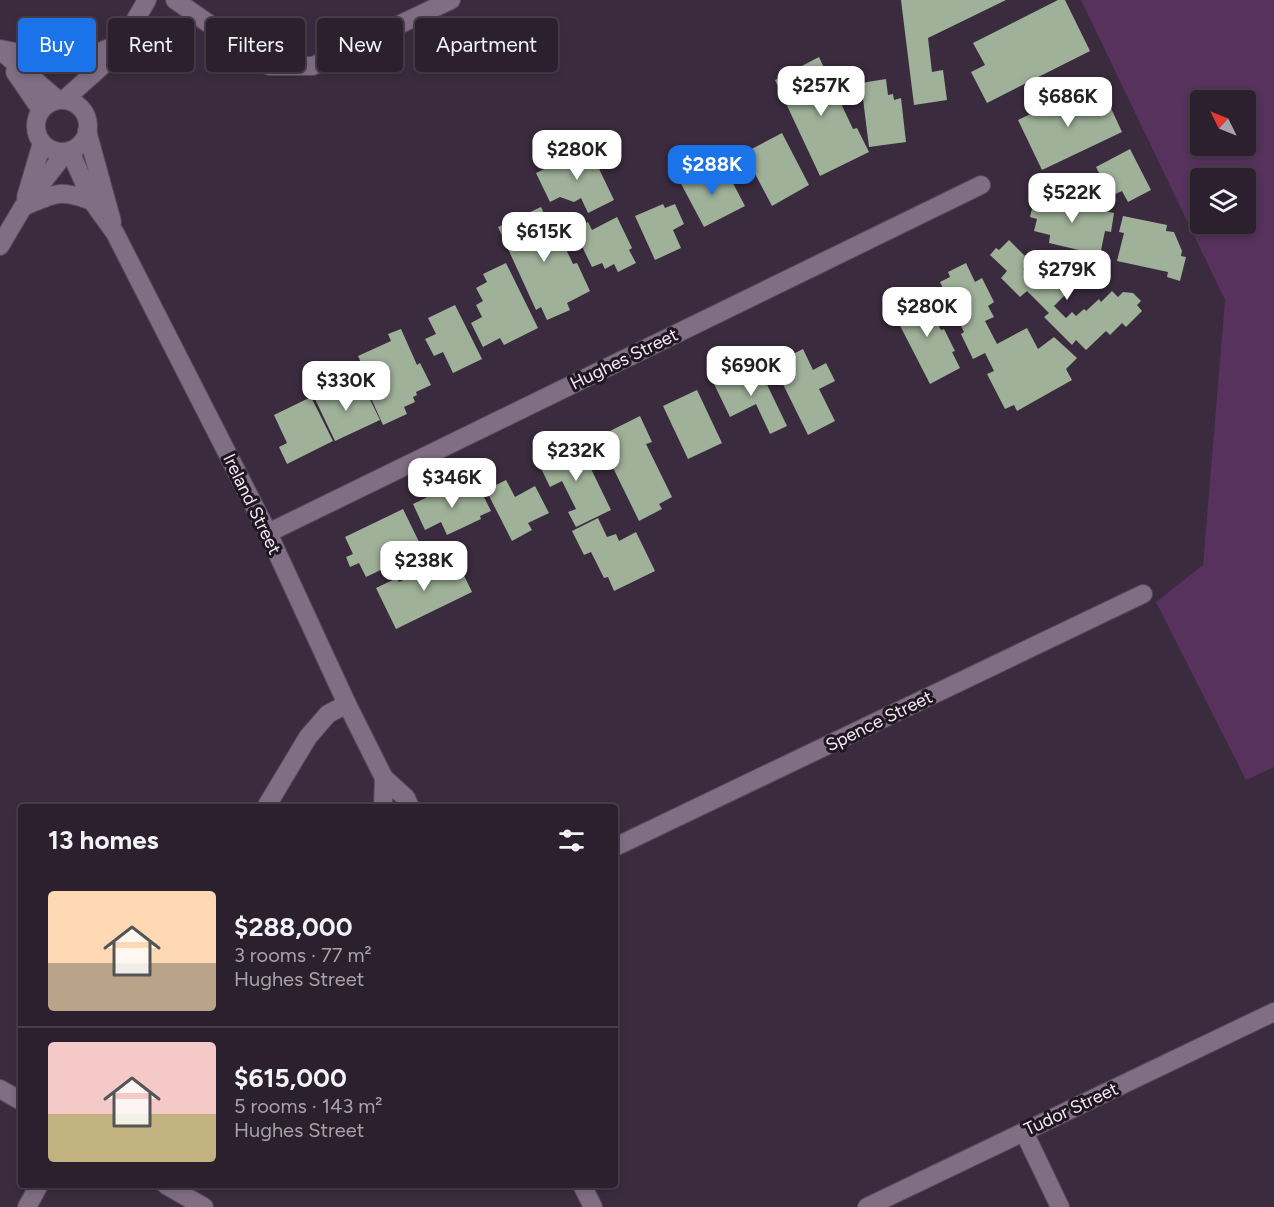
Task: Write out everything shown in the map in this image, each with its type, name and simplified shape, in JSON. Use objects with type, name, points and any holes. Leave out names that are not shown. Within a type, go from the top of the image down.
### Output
[{"type":"street","points":[[137,18],[147,0]]},
{"type":"street","points":[[175,0],[269,66],[313,66],[451,0]]},
{"type":"street","points":[[0,50],[72,63],[108,49]]},
{"type":"street","points":[[0,50],[61,100],[81,109],[86,117],[87,131],[83,140],[68,152],[23,207],[0,246]]},
{"type":"street","points":[[0,50],[41,110]]},
{"type":"street","points":[[68,152],[51,150],[42,143],[36,128],[36,120],[41,110],[48,104],[61,100],[108,59]]},
{"type":"street","points":[[81,109],[103,65]]},
{"type":"street","name":"Ireland Street","points":[[87,131],[115,232]]},
{"type":"street","points":[[23,207],[42,143]]},
{"type":"street","name":"Ireland Street","points":[[68,152],[92,201],[115,232],[268,533],[384,778],[406,798],[409,804]]},
{"type":"street","name":"Hughes Street","points":[[268,533],[981,185]]},
{"type":"street","points":[[23,207],[56,193],[72,194],[92,201]]},
{"type":"street","name":"Spence Street","points":[[618,846],[1143,594]]},
{"type":"street","points":[[268,804],[308,737],[328,714],[347,704]]},
{"type":"street","name":"Ireland Street","points":[[383,804],[384,778]]},
{"type":"street","name":"Tudor Street","points":[[867,1207],[1274,1012]]},
{"type":"street","points":[[0,1089],[18,1099]]},
{"type":"street","points":[[1024,1132],[1060,1207]]},
{"type":"street","points":[[27,1207],[37,1188]]},
{"type":"street","points":[[171,1188],[204,1207]]},
{"type":"street","points":[[584,1188],[593,1207]]},
{"type":"shaded area","points":[[1081,0],[1274,0],[1274,767],[1246,780],[1156,602],[1203,565],[1225,300],[1193,234],[1256,234],[1256,168],[1190,168],[1190,227]]},
{"type":"building","points":[[901,0],[1006,0],[928,38],[932,72],[943,70],[947,100],[914,105]]},
{"type":"building","points":[[1058,0],[1065,0],[1090,51],[987,103],[971,72],[985,65],[973,43]]},
{"type":"building","points":[[819,57],[853,129],[857,128],[869,152],[820,176],[775,80]]},
{"type":"building","points":[[886,79],[888,95],[893,94],[894,100],[901,98],[906,142],[869,147],[861,83]]},
{"type":"building","points":[[1084,88],[1096,112],[1110,106],[1122,132],[1042,170],[1018,120]]},
{"type":"building","points":[[782,133],[809,185],[772,206],[744,153]]},
{"type":"building","points":[[589,148],[614,200],[588,213],[581,198],[574,202],[560,197],[550,202],[536,173]]},
{"type":"building","points":[[1130,149],[1151,190],[1128,202],[1122,191],[1111,196],[1096,167]]},
{"type":"building","points":[[694,169],[702,183],[726,170],[745,206],[704,227],[678,178]]},
{"type":"building","points":[[1035,196],[1114,213],[1111,232],[1105,231],[1100,255],[1049,243],[1050,235],[1034,231],[1037,219],[1030,217]]},
{"type":"building","points":[[663,204],[665,208],[675,204],[684,224],[673,230],[681,248],[655,260],[635,216]]},
{"type":"building","points":[[541,207],[552,230],[556,228],[573,264],[577,263],[590,291],[567,303],[570,310],[547,320],[541,307],[536,310],[498,227]]},
{"type":"building","points":[[1123,216],[1167,225],[1166,231],[1174,232],[1182,251],[1181,256],[1186,257],[1180,281],[1167,277],[1168,272],[1117,261],[1124,233],[1119,232]]},
{"type":"building","points":[[617,217],[632,248],[629,250],[636,263],[618,272],[614,264],[605,269],[602,263],[592,267],[574,230],[588,222],[592,230]]},
{"type":"building","points":[[1009,240],[1031,262],[1023,269],[1035,281],[1043,274],[1053,284],[1059,278],[1071,289],[1054,306],[1066,318],[1072,312],[1076,316],[1084,309],[1086,311],[1099,299],[1101,302],[1112,291],[1118,297],[1123,292],[1133,293],[1141,301],[1137,305],[1142,311],[1126,327],[1122,323],[1110,335],[1106,331],[1086,350],[1076,340],[1072,345],[1044,317],[1049,313],[1027,291],[1020,297],[1001,278],[1007,271],[990,255]]},
{"type":"building","points":[[506,263],[538,328],[504,345],[500,338],[483,347],[471,323],[482,317],[476,305],[483,301],[476,288],[487,282],[483,274]]},
{"type":"building","points":[[966,263],[975,282],[982,278],[994,302],[988,306],[994,317],[985,321],[997,344],[1027,328],[1038,349],[1054,337],[1077,358],[1066,369],[1072,380],[1017,411],[1014,405],[1005,409],[987,374],[994,371],[985,353],[973,359],[961,334],[964,332],[940,282],[950,277],[948,272]]},
{"type":"building","points":[[927,293],[939,316],[935,319],[941,330],[944,329],[955,351],[952,352],[960,368],[930,384],[892,310]]},
{"type":"building","points":[[455,305],[482,359],[453,373],[443,352],[434,356],[425,339],[436,334],[428,318]]},
{"type":"building","points":[[401,329],[417,365],[420,363],[431,385],[416,392],[417,395],[413,397],[415,402],[404,407],[407,414],[383,425],[370,396],[376,394],[358,356],[391,341],[388,334]]},
{"type":"building","points":[[803,349],[813,370],[826,363],[835,381],[819,389],[835,421],[808,435],[773,364]]},
{"type":"building","points":[[757,364],[787,426],[770,434],[756,404],[730,417],[714,384]]},
{"type":"building","points":[[334,387],[341,400],[365,389],[380,420],[335,441],[314,397]]},
{"type":"building","points":[[697,390],[722,443],[688,459],[663,406]]},
{"type":"building","points":[[311,397],[333,441],[287,464],[279,447],[287,443],[274,415]]},
{"type":"building","points":[[640,416],[652,442],[646,444],[672,497],[659,504],[662,509],[639,521],[598,437]]},
{"type":"building","points":[[577,440],[611,510],[576,527],[568,512],[576,509],[562,481],[550,487],[537,460]]},
{"type":"building","points":[[506,480],[515,497],[535,486],[549,513],[528,523],[532,530],[512,541],[486,490]]},
{"type":"building","points":[[452,485],[456,493],[467,488],[470,494],[480,489],[491,511],[480,516],[481,519],[447,535],[441,522],[425,530],[413,504]]},
{"type":"building","points":[[403,509],[423,550],[366,577],[359,563],[350,567],[346,557],[353,554],[345,537]]},
{"type":"building","points":[[598,518],[607,537],[616,534],[619,541],[636,532],[655,571],[614,591],[608,577],[604,578],[591,552],[584,555],[572,531]]},
{"type":"building","points":[[454,555],[472,592],[396,629],[376,588],[397,578],[399,582]]}]
